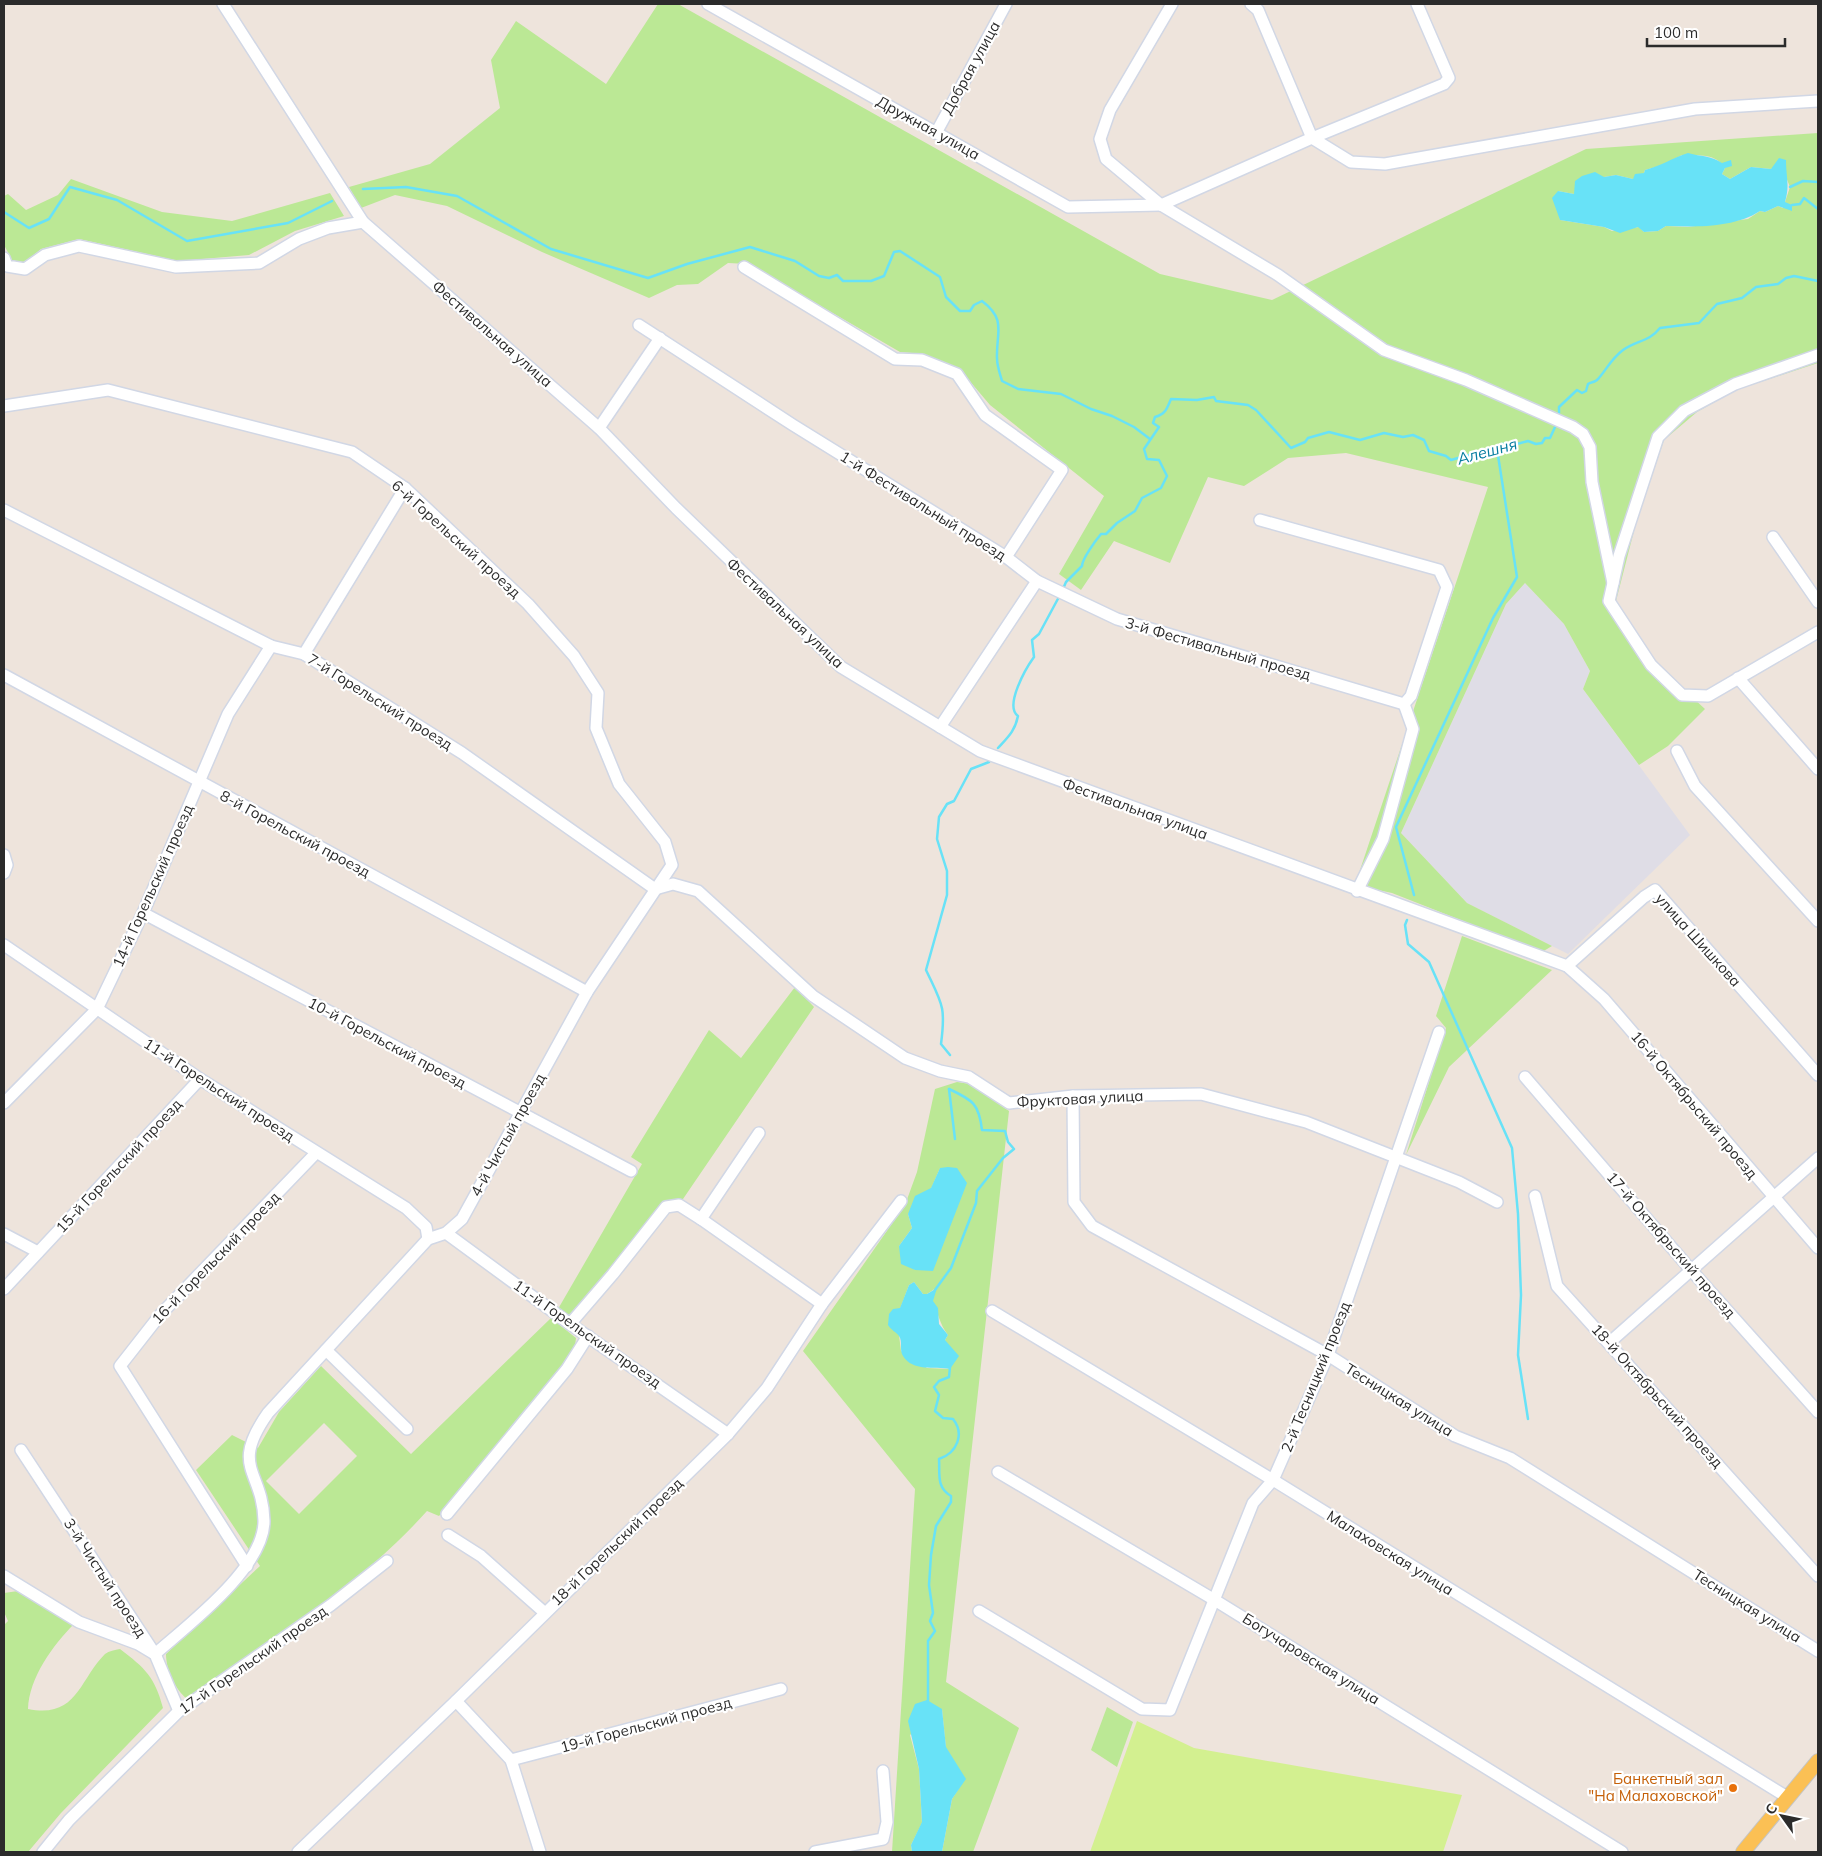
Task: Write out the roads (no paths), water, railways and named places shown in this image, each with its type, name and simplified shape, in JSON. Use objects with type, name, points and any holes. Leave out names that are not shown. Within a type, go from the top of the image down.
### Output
[{"type":"main road","points":[[1743,1852],[1818,1761]]},
{"type":"street","name":"Фестивальная улица","points":[[222,4],[363,222],[599,428],[676,508],[841,667],[980,752],[1567,966]]},
{"type":"street","name":"Дружная улица","points":[[708,4],[1068,207],[1161,205]]},
{"type":"street","name":"Добрая улица","points":[[936,133],[1006,4]]},
{"type":"street","points":[[1172,4],[1110,110],[1100,139],[1106,160],[1161,205],[1278,275],[1384,350],[1466,380],[1573,427],[1582,434],[1590,447],[1592,482],[1613,583]]},
{"type":"street","points":[[1251,4],[1258,10],[1312,138],[1351,162],[1385,164],[1695,109],[1818,101]]},
{"type":"street","points":[[1161,205],[1312,138],[1444,84],[1450,78],[1417,4]]},
{"type":"street","points":[[4,258],[7,266],[25,269],[45,255],[79,246],[176,267],[259,263],[300,239],[328,228],[363,222]]},
{"type":"street","points":[[744,267],[895,360],[922,360],[957,374],[985,415],[1062,470],[1006,557]]},
{"type":"street","name":"1-й Фестивальный проезд","points":[[639,325],[793,426],[1006,557],[1037,581]]},
{"type":"street","points":[[599,428],[660,338]]},
{"type":"street","points":[[1818,355],[1735,384],[1684,411],[1658,437],[1619,556],[1609,601],[1651,665],[1682,695],[1708,696],[1818,632]]},
{"type":"street","name":"6-й Горельский проезд","points":[[4,406],[108,390],[352,452],[405,488],[528,604],[574,656],[598,693],[596,728],[619,784],[665,842],[672,865],[655,889]]},
{"type":"street","points":[[304,654],[405,488]]},
{"type":"street","name":"7-й Горельский проезд","points":[[4,510],[271,646],[304,654],[462,753],[655,889]]},
{"type":"street","points":[[1260,520],[1439,570],[1447,587],[1411,696],[1404,704],[1413,730],[1383,839],[1358,891]]},
{"type":"street","points":[[1773,537],[1818,602]]},
{"type":"street","points":[[940,727],[1037,581]]},
{"type":"street","name":"3-й Фестивальный проезд","points":[[1037,581],[1117,619],[1404,704]]},
{"type":"street","name":"14-й Горельский проезд","points":[[4,1103],[97,1009],[143,913],[228,714],[271,646]]},
{"type":"street","name":"8-й Горельский проезд","points":[[4,676],[587,992]]},
{"type":"street","points":[[1738,678],[1818,769]]},
{"type":"street","points":[[1678,751],[1695,786],[1818,920]]},
{"type":"street","points":[[4,856],[7,865],[4,873]]},
{"type":"street","name":"Фруктовая улица","points":[[655,889],[673,884],[698,892],[813,996],[905,1058],[940,1071],[969,1077],[1009,1103],[1073,1096],[1201,1094],[1306,1122],[1459,1182],[1497,1202]]},
{"type":"street","name":"4-й Чистый проезд","points":[[155,1654],[214,1603],[247,1566],[261,1539],[264,1522],[262,1504],[249,1467],[249,1450],[255,1431],[268,1414],[428,1239],[446,1233],[462,1219],[587,992],[655,889]]},
{"type":"street","name":"улица Шишкова","points":[[1567,966],[1644,897],[1655,890],[1818,1075]]},
{"type":"street","name":"10-й Горельский проезд","points":[[143,913],[631,1171]]},
{"type":"street","name":"11-й Горельский проезд","points":[[4,945],[200,1079],[406,1208],[426,1227],[428,1239]]},
{"type":"street","name":"16-й Октябрьский проезд","points":[[1567,966],[1604,999],[1773,1198],[1818,1248]]},
{"type":"street","name":"2-й Тесницкий проезд","points":[[979,1612],[1142,1708],[1170,1710],[1253,1503],[1274,1480],[1328,1355],[1439,1032]]},
{"type":"street","name":"17-й Октябрьский проезд","points":[[1525,1077],[1691,1270],[1818,1412]]},
{"type":"street","name":"15-й Горельский проезд","points":[[4,1289],[200,1079]]},
{"type":"street","name":"Тесницкая улица","points":[[1073,1096],[1074,1202],[1092,1226],[1328,1355],[1456,1436],[1510,1458],[1818,1651]]},
{"type":"street","points":[[701,1219],[759,1133]]},
{"type":"street","name":"16-й Горельский проезд","points":[[247,1566],[120,1366],[160,1315],[316,1153]]},
{"type":"street","points":[[1610,1342],[1818,1158]]},
{"type":"street","name":"18-й Октябрьский проезд","points":[[1534,1196],[1557,1286],[1610,1342],[1818,1576]]},
{"type":"street","name":"18-й Горельский проезд","points":[[298,1852],[456,1701],[728,1434],[767,1388],[822,1304],[901,1201]]},
{"type":"street","points":[[570,1324],[613,1274],[666,1207],[679,1204],[822,1304]]},
{"type":"street","name":"11-й Горельский проезд","points":[[446,1233],[570,1324],[728,1434]]},
{"type":"street","points":[[4,1234],[38,1252]]},
{"type":"street","name":"Малаховская улица","points":[[992,1311],[1274,1480],[1787,1797]]},
{"type":"street","points":[[447,1514],[566,1369],[588,1336]]},
{"type":"street","points":[[326,1350],[407,1429]]},
{"type":"street","name":"3-й Чистый проезд","points":[[22,1450],[155,1654],[179,1711]]},
{"type":"street","name":"Богучаровская улица","points":[[998,1472],[1214,1599],[1622,1852]]},
{"type":"street","points":[[448,1535],[481,1556],[544,1613]]},
{"type":"street","name":"17-й Горельский проезд","points":[[42,1852],[69,1820],[179,1711],[332,1605],[387,1561]]},
{"type":"street","points":[[4,1576],[79,1622],[138,1644],[155,1654]]},
{"type":"street","name":"19-й Горельский проезд","points":[[511,1760],[780,1689]]},
{"type":"street","points":[[456,1701],[511,1760],[540,1852]]},
{"type":"street","points":[[815,1852],[883,1838],[887,1822],[883,1771]]},
{"type":"water","points":[[1688,153],[1710,157],[1722,163],[1731,160],[1732,166],[1725,168],[1722,174],[1730,179],[1751,167],[1771,169],[1779,158],[1786,160],[1788,186],[1785,202],[1792,205],[1792,211],[1778,206],[1765,212],[1760,211],[1739,221],[1702,226],[1666,226],[1658,231],[1644,232],[1638,227],[1620,233],[1604,227],[1560,220],[1552,198],[1558,191],[1574,194],[1575,181],[1582,176],[1595,172],[1604,177],[1616,175],[1633,179],[1635,174],[1644,173],[1645,170]]},
{"type":"water","points":[[940,1168],[957,1168],[967,1183],[933,1271],[915,1270],[901,1264],[899,1246],[912,1228],[908,1214],[915,1196],[931,1188]]},
{"type":"water","points":[[914,1282],[923,1294],[927,1294],[937,1288],[933,1301],[938,1308],[939,1324],[948,1335],[945,1340],[959,1356],[950,1369],[918,1366],[907,1361],[901,1351],[899,1336],[888,1325],[889,1314],[893,1309],[900,1308],[909,1285]]},
{"type":"water","points":[[927,1700],[942,1709],[946,1747],[966,1779],[952,1799],[942,1852],[912,1852],[911,1845],[922,1822],[919,1769],[908,1721],[915,1704]]},
{"type":"waterway","points":[[1790,187],[1803,181],[1818,182]]},
{"type":"waterway","points":[[4,212],[29,228],[49,219],[70,187],[117,200],[187,241],[288,223],[332,201]]},
{"type":"waterway","points":[[363,189],[406,187],[457,196],[551,249],[648,278],[687,264],[750,247],[795,261],[819,276],[829,278],[837,275],[843,281],[871,281],[884,276],[894,252],[900,251],[940,277],[946,297],[960,311],[970,311],[974,305],[982,301],[995,314],[998,327],[997,361],[1002,381],[1018,389],[1061,394],[1134,427],[1150,439]]},
{"type":"waterway","points":[[1792,205],[1800,204],[1804,198],[1818,209]]},
{"type":"waterway","name":"Алешня","points":[[1559,413],[1559,407],[1577,390],[1582,393],[1586,391],[1588,384],[1597,380],[1619,353],[1652,336],[1660,328],[1699,323],[1717,304],[1742,298],[1756,287],[1778,284],[1786,278],[1794,276],[1818,281]]},
{"type":"waterway","name":"Алешня","points":[[1063,589],[1066,582],[1082,566],[1087,554],[1101,534],[1106,534],[1117,523],[1135,511],[1142,498],[1161,488],[1167,476],[1159,460],[1147,459],[1144,449],[1159,427],[1153,423],[1155,417],[1164,412],[1171,399],[1197,400],[1214,397],[1216,401],[1248,405],[1256,410],[1291,448],[1305,442],[1308,438],[1329,432],[1360,440],[1384,433],[1403,437],[1413,435],[1424,440],[1429,451],[1446,456],[1451,460],[1490,449],[1497,449],[1502,444],[1517,444],[1528,441],[1536,444],[1542,443],[1545,438],[1550,438],[1555,427]]},
{"type":"waterway","points":[[1414,895],[1396,827],[1493,618],[1517,577],[1497,449]]},
{"type":"waterway","points":[[998,748],[1011,734],[1017,721],[1018,716],[1014,711],[1013,704],[1026,669],[1034,657],[1032,640],[1039,634],[1060,595]]},
{"type":"waterway","points":[[950,1055],[941,1044],[943,1013],[936,991],[926,970],[947,895],[947,871],[937,839],[939,817],[947,804],[954,801],[971,769],[989,762]]},
{"type":"waterway","points":[[1407,920],[1405,925],[1408,944],[1429,962],[1512,1148],[1518,1214],[1521,1295],[1518,1355],[1528,1419]]},
{"type":"waterway","points":[[949,1089],[955,1139]]},
{"type":"waterway","points":[[935,1290],[951,1268],[976,1203],[977,1191],[1003,1158],[1014,1149],[1008,1142],[1005,1131],[982,1130],[979,1114],[973,1104],[964,1096],[949,1089]]},
{"type":"waterway","points":[[928,1702],[928,1641],[935,1631],[930,1621],[933,1613],[929,1585],[931,1555],[936,1526],[951,1502],[951,1496],[943,1489],[941,1484],[939,1459],[955,1448],[959,1437],[957,1425],[953,1419],[943,1418],[935,1411],[939,1395],[934,1387],[939,1381],[949,1377],[950,1367]]},
{"type":"place","name":"Банкетный зал \"На Малаховской\"","points":[[1733,1788]]}]
